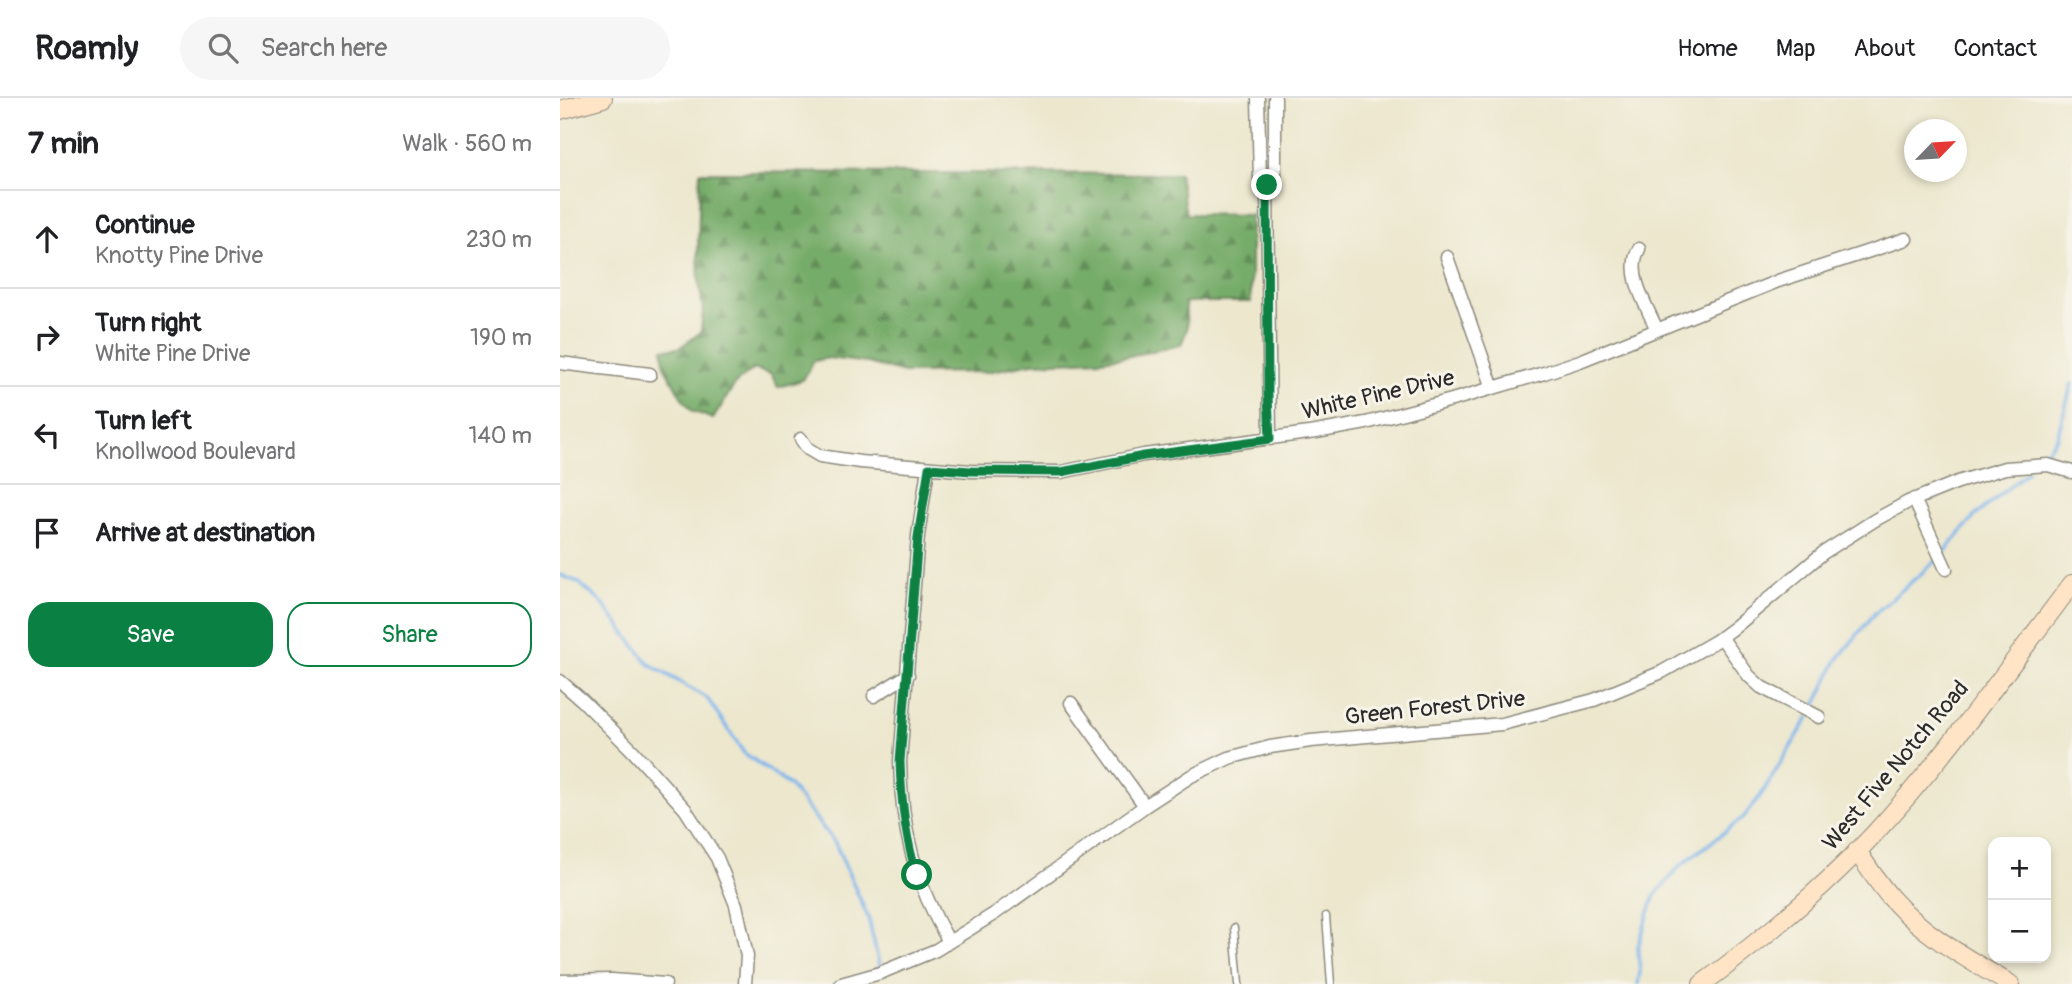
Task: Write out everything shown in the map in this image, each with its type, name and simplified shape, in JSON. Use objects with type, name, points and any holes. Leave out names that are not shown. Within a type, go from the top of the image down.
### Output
[{"type":"street","points":[[560,110],[603,98]]},
{"type":"street","points":[[1258,98],[1260,180],[1267,185]]},
{"type":"street","points":[[1267,185],[1275,181],[1275,98]]},
{"type":"street","points":[[1267,185],[1270,439]]},
{"type":"street","name":"White Pine Drive","points":[[801,439],[808,449],[820,456],[971,471],[1061,472],[1144,456],[1366,423],[1580,361],[1778,281],[1906,239]]},
{"type":"street","points":[[1639,249],[1634,260],[1634,275],[1657,330]]},
{"type":"street","points":[[1447,257],[1493,388]]},
{"type":"street","points":[[560,363],[650,374]]},
{"type":"street","name":"Green Forest Drive","points":[[841,984],[899,967],[949,942],[1145,806],[1209,766],[1249,752],[1311,741],[1502,724],[1564,709],[1633,685],[1689,657],[1735,627],[1823,553],[1914,499],[2005,468],[2048,465],[2072,472]]},
{"type":"street","points":[[929,468],[918,537],[900,761],[901,786],[906,832],[917,875],[949,942]]},
{"type":"street","points":[[1914,499],[1946,569]]},
{"type":"street","name":"West Five Notch Road","points":[[1702,984],[1789,916],[1857,851],[1923,776],[2072,584]]},
{"type":"street","points":[[1721,637],[1749,676],[1761,687],[1819,717]]},
{"type":"street","points":[[874,696],[908,675]]},
{"type":"street","points":[[560,681],[633,751],[685,808],[717,858],[736,905],[747,956],[746,984]]},
{"type":"street","points":[[1071,702],[1145,806]]},
{"type":"street","points":[[1857,851],[1890,898],[1914,921],[1942,944],[2010,984]]},
{"type":"street","points":[[560,981],[664,984]]},
{"type":"lane","points":[[1326,916],[1331,984]]},
{"type":"lane","points":[[1234,928],[1239,984]]},
{"type":"green space","points":[[700,172],[1179,174],[1186,214],[1251,215],[1251,302],[1185,302],[1187,329],[1181,345],[1130,356],[1032,363],[987,372],[904,373],[868,363],[829,358],[814,361],[803,380],[778,387],[771,374],[753,369],[735,384],[713,419],[692,411],[682,398],[664,366],[663,349],[679,348],[701,332],[703,310],[698,251]]},
{"type":"waterway","points":[[2038,461],[2057,438],[2072,383]]},
{"type":"waterway","points":[[1943,554],[1975,516],[2028,471]]},
{"type":"waterway","points":[[1813,710],[1837,660],[1874,614],[1938,559]]},
{"type":"waterway","points":[[560,575],[578,582],[602,603],[649,664],[707,698],[744,753],[789,785],[835,843],[868,917],[880,968]]},
{"type":"waterway","points":[[1638,984],[1638,946],[1654,897],[1680,866],[1743,818],[1761,795],[1809,717]]},
{"type":"route","points":[[917,875],[906,832],[900,761],[918,537],[929,468],[1061,472],[1144,456],[1270,439],[1267,185]]}]
